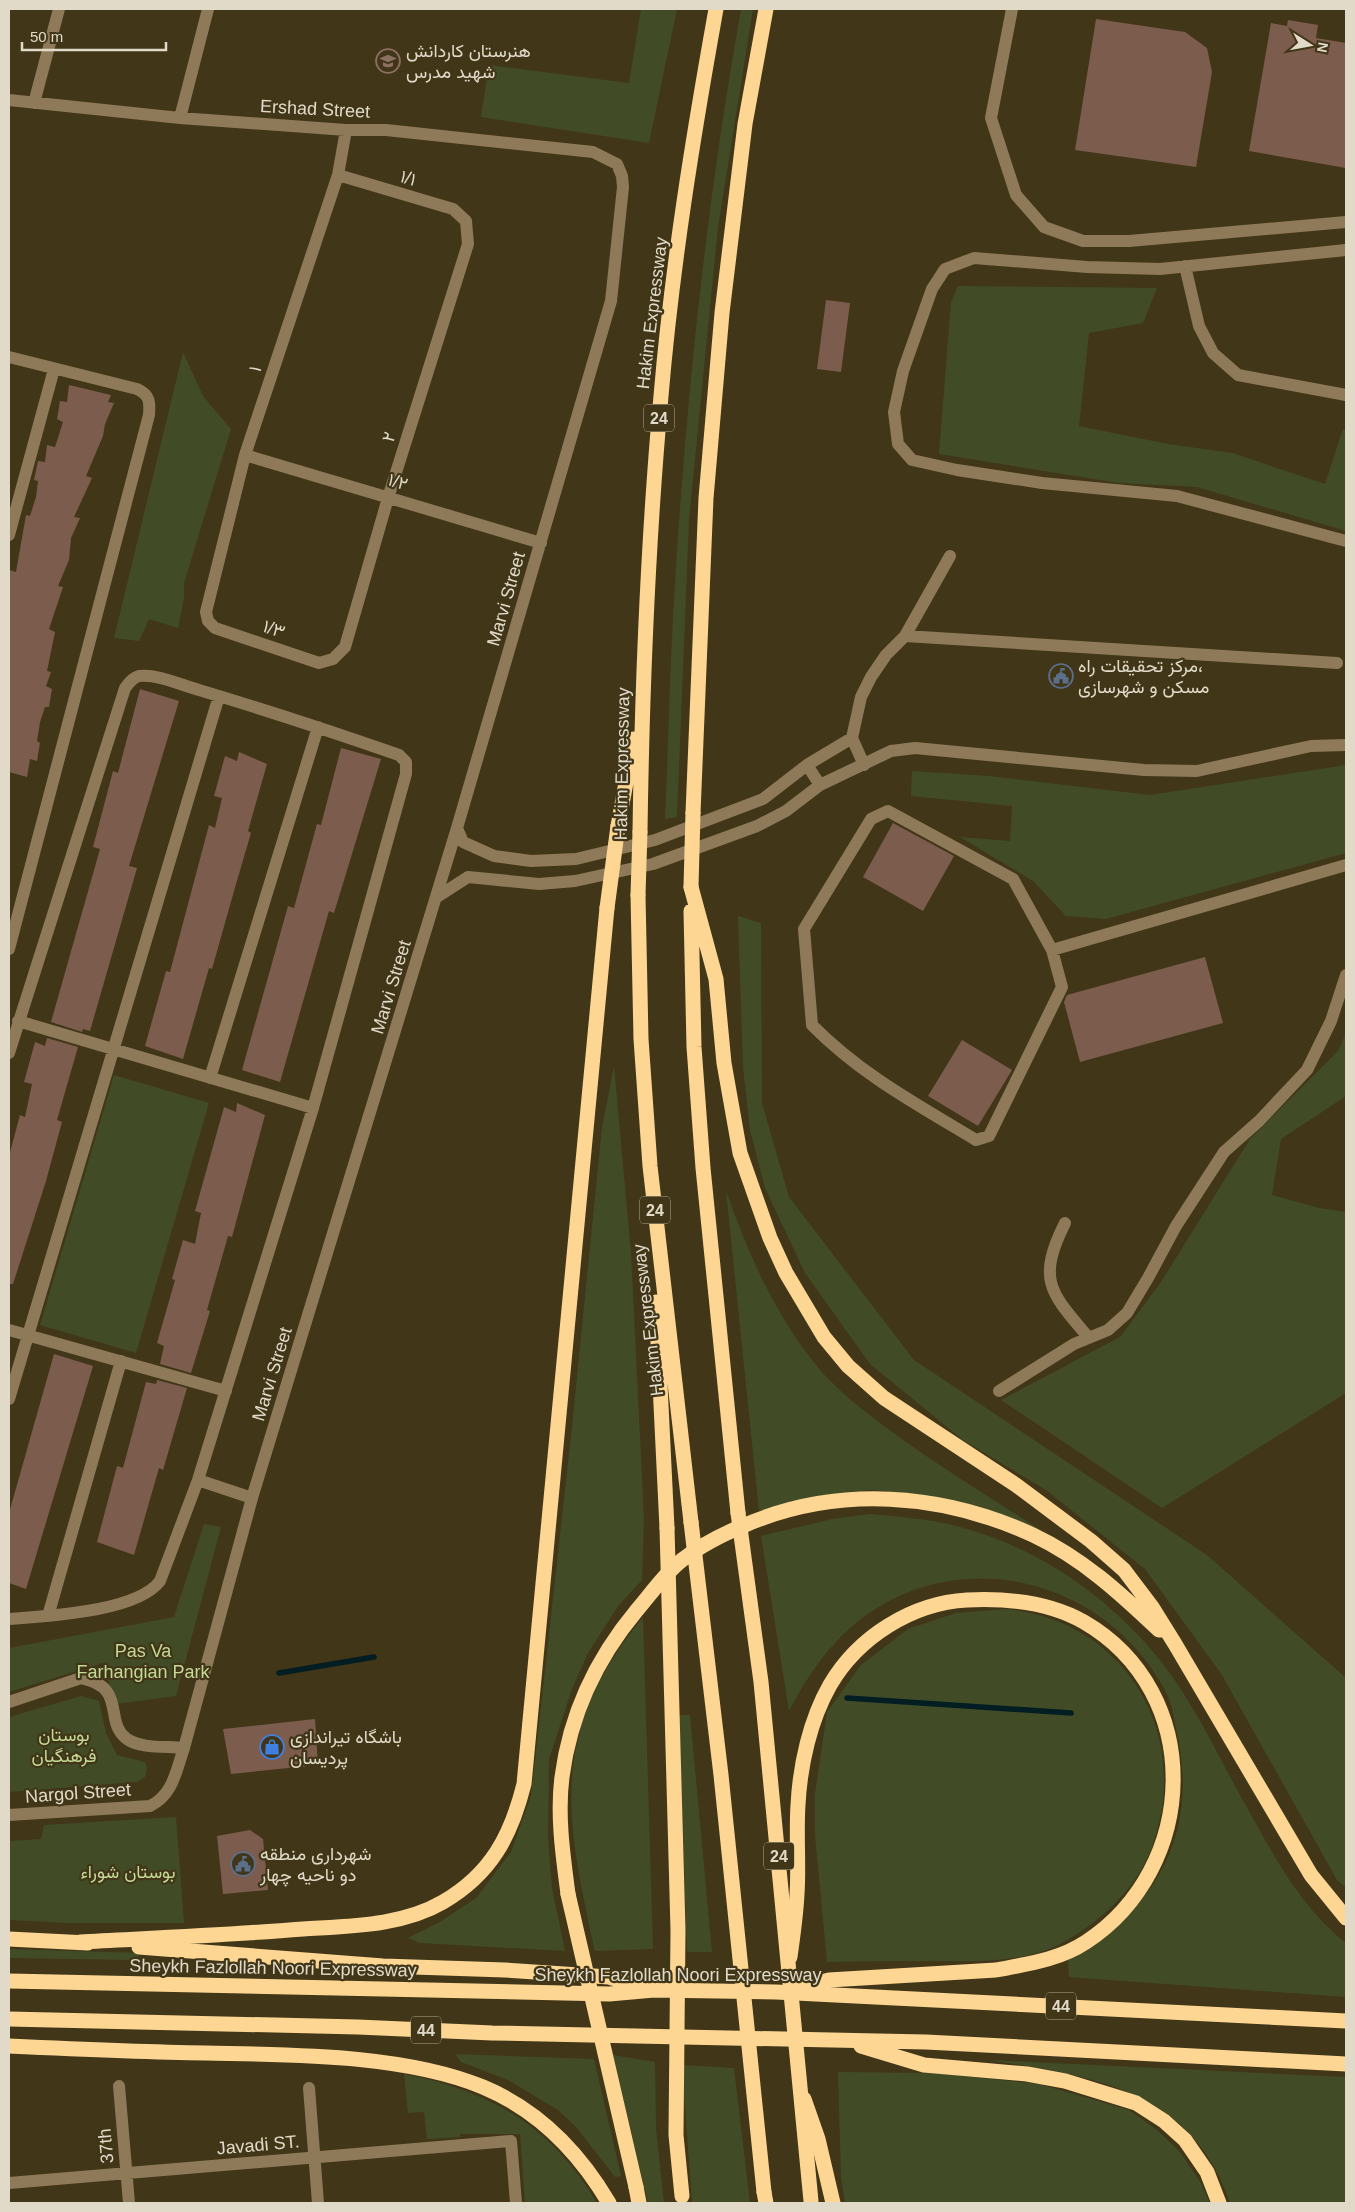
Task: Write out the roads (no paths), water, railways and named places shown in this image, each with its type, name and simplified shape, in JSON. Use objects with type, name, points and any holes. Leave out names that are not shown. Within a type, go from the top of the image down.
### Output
[{"type":"highway","name":"Hakim Expressway","points":[[716,9],[695,127],[661,394],[642,696],[638,896],[641,1039],[650,1166],[721,1775],[765,2198]]},
{"type":"highway","name":"24","points":[[766,9],[745,124],[722,313],[706,498],[691,887],[697,1084],[738,1513],[761,1682],[790,1963],[798,2081],[811,2202]]},
{"type":"highway","points":[[80,1942],[257,1933],[397,1919],[420,1913],[457,1894],[490,1863],[504,1841],[515,1818],[524,1784],[608,908],[618,826],[642,696]]},
{"type":"highway","points":[[691,887],[716,979],[725,1072],[740,1153],[770,1238],[786,1273],[824,1337],[848,1366],[884,1398],[1016,1485],[1091,1541],[1124,1570],[1152,1607],[1175,1644],[1310,1875],[1346,1918]]},
{"type":"highway","points":[[650,1166],[667,1528],[678,1930],[676,2135],[682,2200]]},
{"type":"highway","points":[[639,2203],[568,1894],[561,1830],[562,1778],[571,1730],[586,1689],[608,1649],[628,1621],[680,1560],[720,1535],[762,1517],[806,1505],[851,1498],[873,1498],[932,1504],[995,1520],[1033,1535],[1066,1552],[1097,1574],[1175,1644]]},
{"type":"highway","points":[[776,1992],[829,1980],[996,1970],[1022,1965],[1053,1958],[1085,1943],[1117,1917],[1144,1884],[1160,1851],[1171,1816],[1173,1793],[1173,1763],[1168,1729],[1151,1690],[1132,1663],[1110,1640],[1084,1622],[1056,1609],[1018,1601],[952,1601],[923,1608],[876,1634],[855,1653],[831,1684],[814,1724],[802,1767],[798,1805],[797,1895],[790,1963]]},
{"type":"highway","points":[[9,1939],[80,1942],[383,1966],[505,1970],[609,1977],[654,1990]]},
{"type":"highway","name":"Sheykh Fazlollah Noori Expressway","points":[[9,1981],[610,1994],[654,1990],[776,1992],[1346,2021]]},
{"type":"highway","name":"44","points":[[9,2019],[843,2040],[1047,2047],[1346,2064]]},
{"type":"highway","points":[[843,2040],[924,2065],[1036,2075],[1065,2081],[1136,2104],[1164,2120],[1185,2140],[1207,2172],[1219,2203]]},
{"type":"highway","points":[[9,2046],[294,2056],[422,2068],[484,2088],[517,2105],[545,2124],[572,2150],[589,2172],[608,2203]]},
{"type":"highway","points":[[798,2081],[818,2139],[833,2203]]},
{"type":"street","points":[[34,103],[59,9]]},
{"type":"street","points":[[180,118],[208,9]]},
{"type":"street","points":[[1012,9],[991,118],[1016,195],[1044,228],[1082,242],[1129,241],[1346,222]]},
{"type":"street","name":"Ershad Street","points":[[9,100],[180,118],[346,130],[386,130],[593,152],[617,164]]},
{"type":"street","name":"۱","points":[[208,621],[206,612],[245,455],[338,175],[346,130]]},
{"type":"street","name":"Marvi Street","points":[[150,1806],[162,1800],[171,1785],[184,1748],[252,1498],[458,828],[612,301],[623,187],[617,164]]},
{"type":"street","name":"۱/۱","points":[[338,175],[453,210],[466,221]]},
{"type":"street","name":"۲","points":[[333,659],[345,647],[388,498],[468,244],[466,221]]},
{"type":"street","points":[[1346,250],[1160,269],[1087,267],[974,258],[944,269],[932,289],[904,371],[894,412],[898,444],[912,460],[957,470],[1042,483],[1177,496],[1346,541]]},
{"type":"street","points":[[1185,266],[1199,326],[1213,354],[1238,375],[1346,395]]},
{"type":"street","points":[[9,357],[137,389],[146,393],[150,402],[149,415],[14,915],[9,948]]},
{"type":"street","points":[[9,535],[54,369]]},
{"type":"street","name":"۱/۲","points":[[245,455],[541,543]]},
{"type":"street","points":[[864,766],[852,738],[861,697],[871,677],[886,655],[906,636],[950,556]]},
{"type":"street","name":"۱/۳","points":[[208,621],[214,628],[319,663],[333,659]]},
{"type":"street","points":[[906,636],[1337,663]]},
{"type":"street","points":[[9,1053],[125,688],[132,678],[153,677],[318,726],[399,755],[406,762],[407,767],[313,1108],[198,1480],[160,1581],[150,1592],[139,1598],[112,1606],[48,1616],[9,1619]]},
{"type":"street","points":[[9,1399],[219,696]]},
{"type":"street","points":[[210,1078],[318,726]]},
{"type":"street","points":[[458,828],[463,842],[494,856],[531,861],[576,859],[655,840],[763,799],[807,765],[852,738]]},
{"type":"street","points":[[437,897],[468,877],[538,884],[575,881],[653,864],[757,826],[786,811],[820,784],[864,766],[891,751],[915,748],[1144,770],[1197,771],[1311,746],[1346,745]]},
{"type":"street","points":[[807,765],[820,784]]},
{"type":"street","points":[[888,811],[1013,879],[1052,950],[1062,987],[989,1136],[976,1140],[866,1073],[835,1049],[812,1026],[804,929],[871,819],[888,811]]},
{"type":"street","points":[[1052,950],[1346,865]]},
{"type":"street","points":[[1000,1391],[1074,1344],[1108,1330],[1127,1313],[1176,1226],[1224,1152],[1259,1121],[1307,1070],[1331,1021],[1346,975]]},
{"type":"street","points":[[18,1022],[313,1108]]},
{"type":"street","points":[[1065,1223],[1049,1262],[1049,1282],[1060,1304],[1089,1338]]},
{"type":"street","points":[[9,1330],[226,1391]]},
{"type":"street","points":[[48,1616],[121,1362]]},
{"type":"street","points":[[198,1480],[252,1498]]},
{"type":"street","points":[[9,1702],[82,1678],[100,1684],[107,1690],[119,1727],[126,1738],[138,1744],[184,1748]]},
{"type":"street","name":"Nargol Street","points":[[9,1815],[150,1806]]},
{"type":"street","name":"37th","points":[[119,2086],[129,2203]]},
{"type":"street","points":[[310,2088],[318,2203]]},
{"type":"street","name":"Javadi ST.","points":[[9,2183],[511,2141],[516,2203]]},
{"type":"waterway","points":[[279,1673],[374,1657]]},
{"type":"waterway","points":[[847,1698],[1071,1713]]},
{"type":"place","name":"هنرستان کاردانش شهید مدرس","points":[[388,61]]},
{"type":"place","name":"مرکز تحقیقات راه، مسکن و شهرسازی","points":[[1061,676]]},
{"type":"place","name":"باشگاه تیراندازی پردیسان","points":[[272,1747]]},
{"type":"place","name":"شهرداری منطقه دو ناحیه چهار","points":[[243,1864]]},
{"type":"park label","name":"Pas Va Farhangian Park","points":[[143,1661]]},
{"type":"park label","name":"بوستان فرهنگیان","points":[[64,1745]]},
{"type":"park label","name":"بوستان شوراء","points":[[128,1872]]}]
